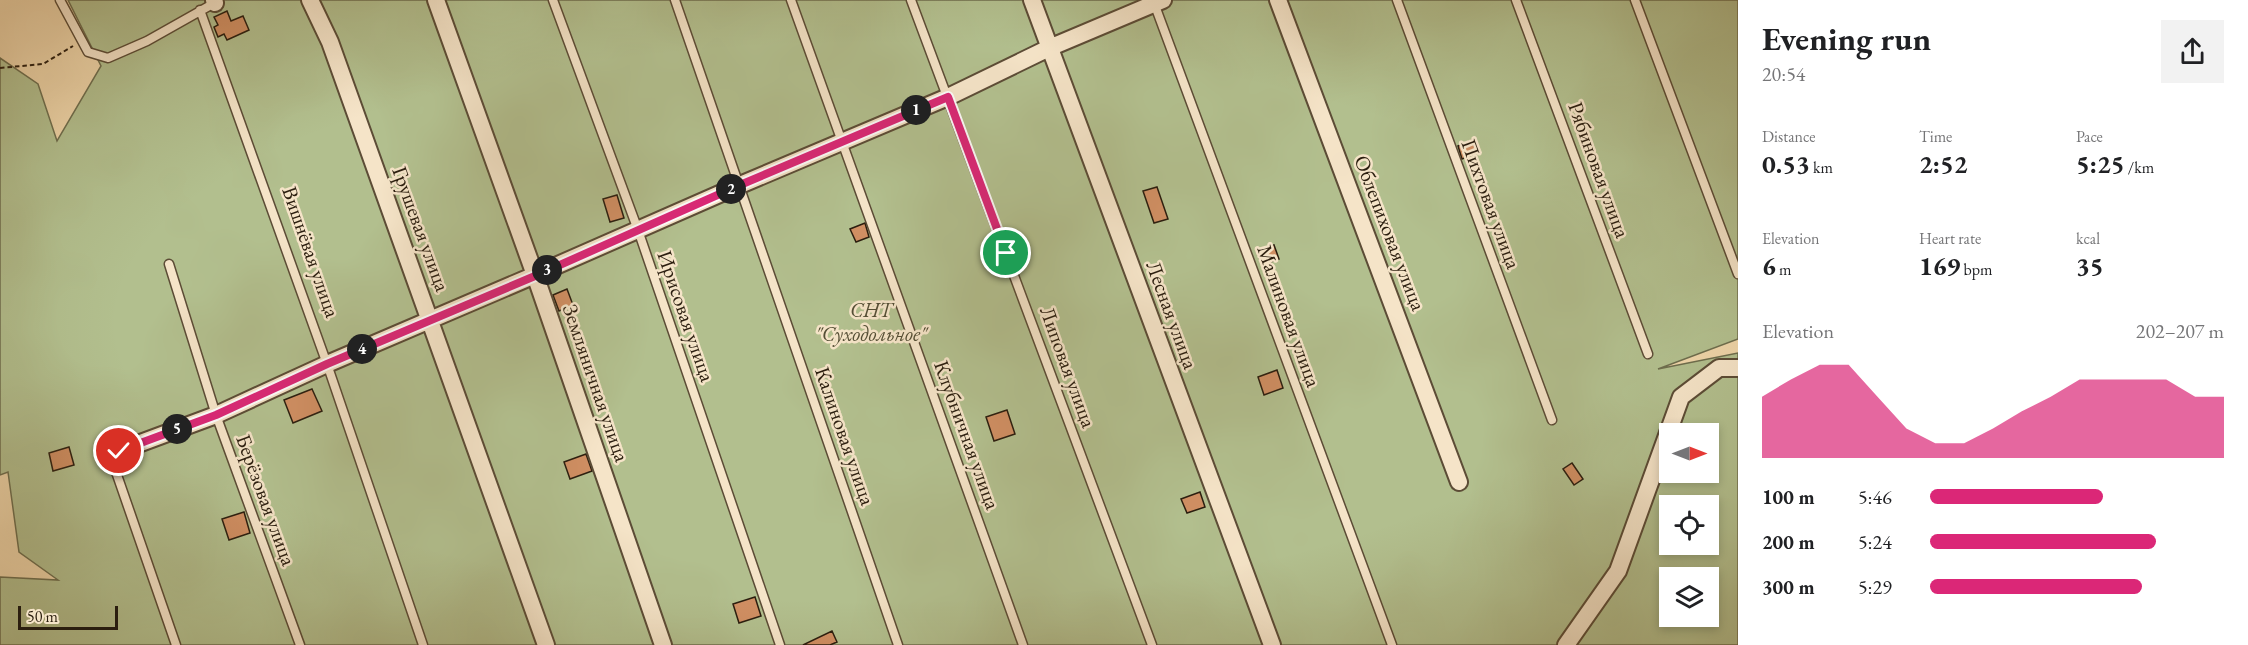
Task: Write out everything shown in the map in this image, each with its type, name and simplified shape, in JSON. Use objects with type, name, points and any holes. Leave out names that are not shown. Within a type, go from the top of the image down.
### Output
[{"type":"street","name":"Грушевая улица","points":[[310,0],[330,42],[546,645]]},
{"type":"street","name":"Земляничная улица","points":[[436,0],[663,645]]},
{"type":"street","name":"Лесная улица","points":[[1032,0],[1272,645]]},
{"type":"street","name":"Облепиховая улица","points":[[1278,0],[1459,482]]},
{"type":"street","points":[[119,451],[216,415],[327,364],[948,97],[1049,48],[1156,1]]},
{"type":"street","points":[[1566,645],[1618,571],[1681,397],[1719,368],[1738,368]]},
{"type":"lane","points":[[60,0],[88,52],[108,58],[147,41],[212,3]]},
{"type":"lane","name":"Ирисовая улица","points":[[554,0],[638,230],[780,645]]},
{"type":"lane","name":"Калиновая улица","points":[[675,0],[898,645]]},
{"type":"lane","name":"Клубничная улица","points":[[791,0],[1023,645]]},
{"type":"lane","name":"Липовая улица","points":[[911,0],[1152,645]]},
{"type":"lane","name":"Пихтовая улица","points":[[1397,0],[1552,420]]},
{"type":"lane","name":"Рябиновая улица","points":[[1516,0],[1648,354]]},
{"type":"lane","points":[[1635,0],[1738,274]]},
{"type":"lane","name":"Малиновая улица","points":[[1156,1],[1392,645]]},
{"type":"lane","name":"Вишнёвая улица","points":[[212,3],[327,364],[423,645]]},
{"type":"lane","name":"Берёзовая улица","points":[[169,264],[216,415],[300,645]]},
{"type":"lane","points":[[119,451],[115,459],[115,469],[176,645]]},
{"type":"path","points":[[0,68],[43,64],[81,40]]},
{"type":"green space","name":"СНТ \"Суходольное\"","points":[[68,0],[1738,0],[1738,339],[1658,369],[1738,353],[1738,645],[0,645],[0,577],[58,580],[19,552],[8,472],[0,475],[0,58],[38,84],[57,141],[101,66]]},
{"type":"building","points":[[227,11],[231,21],[243,16],[249,30],[227,40],[224,34],[218,37],[214,27],[218,25],[214,17]]},
{"type":"building","points":[[1472,140],[1477,153],[1462,159],[1458,146]]},
{"type":"building","points":[[1157,187],[1168,219],[1154,223],[1143,191]]},
{"type":"building","points":[[617,195],[624,218],[610,222],[603,199]]},
{"type":"building","points":[[865,223],[869,237],[856,242],[850,229]]},
{"type":"building","points":[[1274,245],[1279,259],[1262,265],[1257,251]]},
{"type":"building","points":[[567,289],[573,305],[559,311],[553,295]]},
{"type":"building","points":[[1277,370],[1283,388],[1264,395],[1258,377]]},
{"type":"building","points":[[312,389],[322,411],[293,423],[284,400]]},
{"type":"building","points":[[1007,410],[1015,434],[994,441],[986,417]]},
{"type":"building","points":[[69,447],[74,465],[53,471],[49,453]]},
{"type":"building","points":[[586,454],[592,471],[570,479],[564,462]]},
{"type":"building","points":[[1572,463],[1583,479],[1574,485],[1563,469]]},
{"type":"building","points":[[1200,492],[1205,507],[1187,513],[1181,499]]},
{"type":"building","points":[[244,512],[250,533],[229,540],[222,519]]},
{"type":"building","points":[[755,597],[761,616],[739,623],[733,604]]},
{"type":"building","points":[[832,631],[837,642],[830,645],[803,645]]},
{"type":"route","points":[[119,451],[216,415],[327,364],[948,97],[1006,253]]}]
